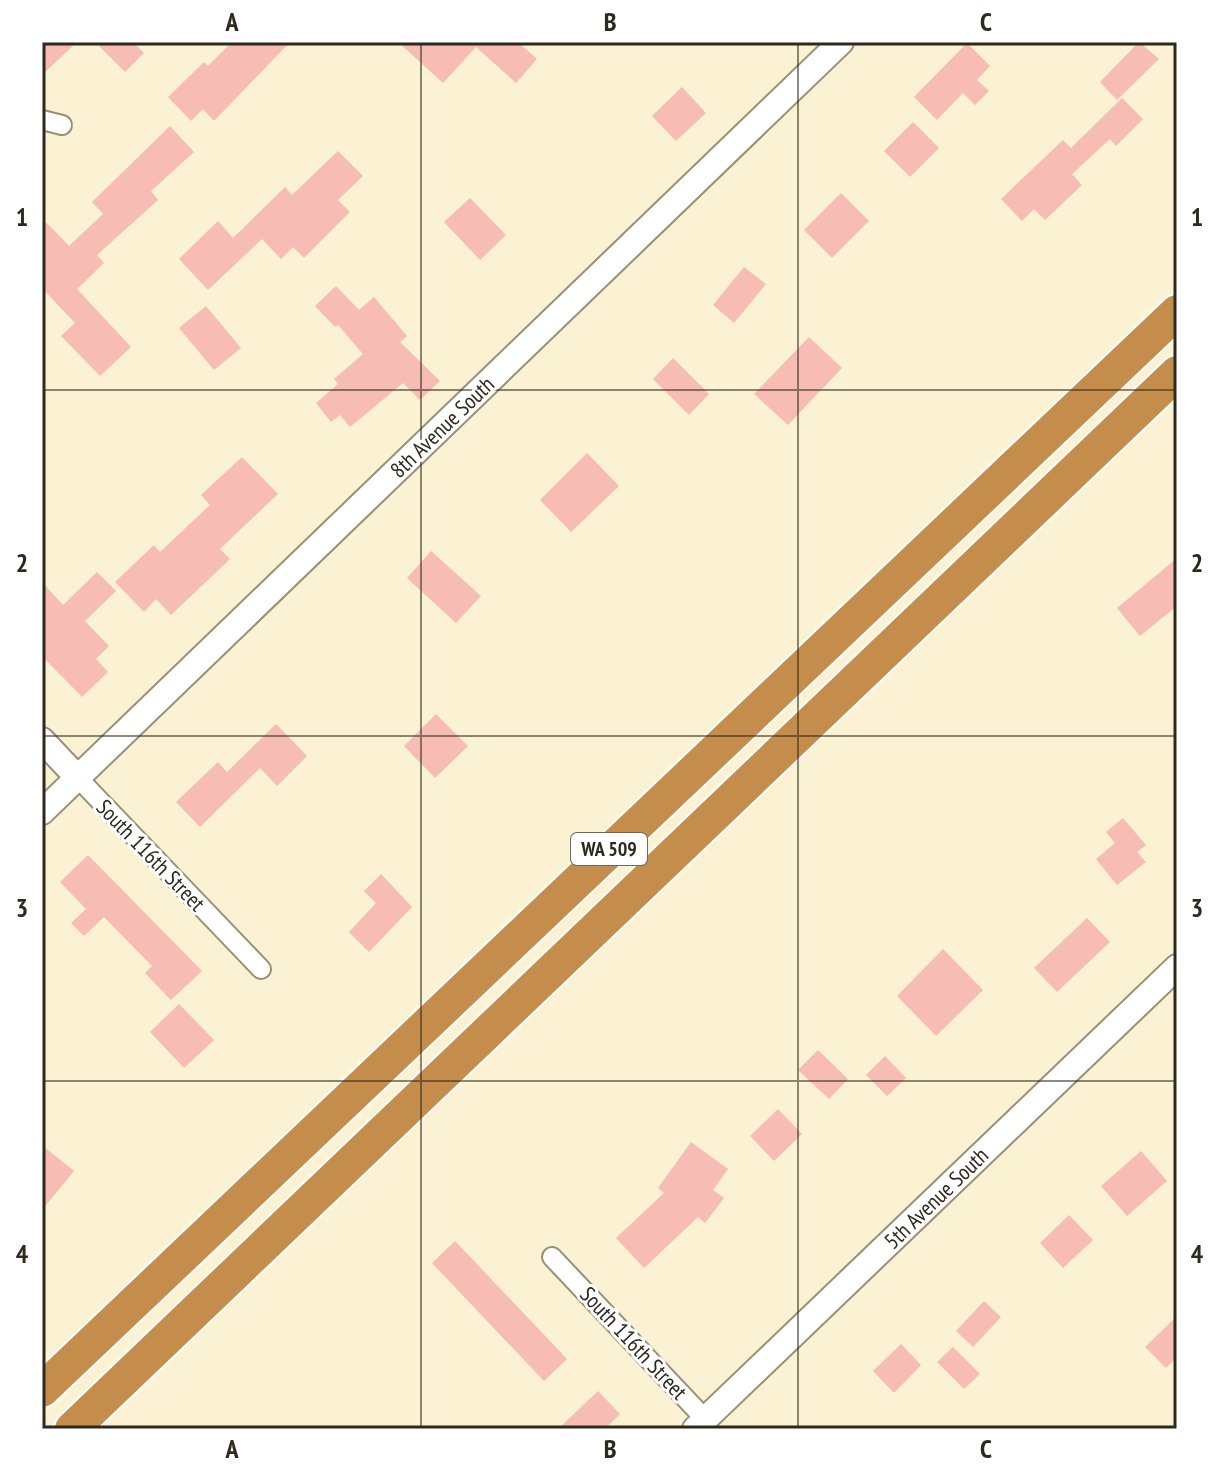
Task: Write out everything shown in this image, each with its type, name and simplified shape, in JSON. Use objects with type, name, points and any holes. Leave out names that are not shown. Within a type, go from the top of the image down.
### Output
[{"type":"highway","name":"WA 509","points":[[42,1390],[1177,312]]},
{"type":"highway","name":"WA 509","points":[[72,1429],[1177,373]]},
{"type":"street","name":"8th Avenue South","points":[[42,812],[841,42]]},
{"type":"street","points":[[42,120],[62,125]]},
{"type":"street","name":"South 116th Street","points":[[42,740],[261,969]]},
{"type":"street","name":"5th Avenue South","points":[[705,1426],[1177,967]]},
{"type":"street","name":"South 116th Street","points":[[552,1257],[705,1426]]},
{"type":"building","points":[[42,42],[77,42],[42,75]]},
{"type":"building","points":[[95,42],[133,42],[144,53],[125,72]]},
{"type":"building","points":[[232,42],[290,42],[214,121],[203,109],[191,121],[168,97],[204,62],[208,66]]},
{"type":"building","points":[[398,42],[518,42],[537,59],[516,83],[476,47],[443,83]]},
{"type":"building","points":[[1139,42],[1159,59],[1117,100],[1100,82]]},
{"type":"building","points":[[967,43],[990,66],[977,80],[989,91],[975,105],[963,93],[937,120],[914,97]]},
{"type":"building","points":[[682,87],[706,113],[676,141],[652,116]]},
{"type":"building","points":[[1122,98],[1143,119],[1116,146],[1110,139],[1072,174],[1082,185],[1045,220],[1034,209],[1022,221],[1001,199],[1063,140],[1071,148]]},
{"type":"building","points":[[913,122],[939,148],[910,177],[884,151]]},
{"type":"building","points":[[170,126],[194,152],[151,191],[158,200],[97,255],[104,263],[77,289],[131,347],[100,376],[61,336],[75,323],[42,288],[42,218],[69,246],[103,214],[92,202]]},
{"type":"building","points":[[338,151],[363,176],[338,200],[350,212],[304,258],[293,247],[281,259],[262,239],[208,290],[179,259],[218,221],[233,238],[285,187],[292,195]]},
{"type":"building","points":[[841,193],[869,221],[832,258],[804,230]]},
{"type":"building","points":[[470,198],[506,235],[480,260],[444,222]]},
{"type":"building","points":[[744,267],[766,284],[734,323],[713,305]]},
{"type":"building","points":[[336,286],[359,310],[374,297],[407,336],[400,342],[440,381],[420,400],[403,383],[350,427],[340,415],[331,422],[316,403],[338,384],[334,379],[363,354],[338,325],[335,327],[315,306]]},
{"type":"building","points":[[206,306],[241,348],[214,370],[179,328]]},
{"type":"building","points":[[809,337],[842,368],[788,425],[754,394]]},
{"type":"building","points":[[673,358],[709,394],[689,415],[653,379]]},
{"type":"building","points":[[587,453],[619,486],[571,532],[540,500]]},
{"type":"building","points":[[242,457],[278,494],[220,549],[230,559],[171,615],[156,599],[144,612],[115,582],[154,545],[160,552],[210,505],[201,495]]},
{"type":"building","points":[[431,551],[481,596],[456,623],[407,578]]},
{"type":"building","points":[[1177,558],[1177,606],[1140,636],[1117,608]]},
{"type":"building","points":[[97,572],[116,591],[85,621],[109,646],[96,659],[108,672],[82,697],[42,656],[42,582],[63,605]]},
{"type":"building","points":[[436,714],[468,746],[435,778],[404,746]]},
{"type":"building","points":[[276,724],[307,756],[277,786],[260,768],[200,827],[176,802],[218,762],[227,772]]},
{"type":"building","points":[[1123,818],[1146,845],[1137,852],[1146,862],[1117,885],[1096,859],[1115,843],[1106,832]]},
{"type":"building","points":[[88,855],[202,971],[171,1000],[145,973],[152,966],[104,917],[84,936],[71,923],[86,909],[60,882]]},
{"type":"building","points":[[381,874],[412,907],[369,952],[349,932],[376,903],[364,891]]},
{"type":"building","points":[[1087,918],[1110,942],[1057,992],[1034,968]]},
{"type":"building","points":[[943,949],[983,990],[936,1036],[897,996]]},
{"type":"building","points":[[179,1004],[214,1040],[184,1068],[150,1032]]},
{"type":"building","points":[[818,1050],[848,1079],[829,1099],[798,1070]]},
{"type":"building","points":[[885,1056],[906,1078],[887,1096],[866,1075]]},
{"type":"building","points":[[778,1109],[802,1134],[774,1161],[750,1136]]},
{"type":"building","points":[[691,1142],[728,1169],[713,1190],[724,1198],[705,1223],[698,1217],[644,1268],[616,1238],[664,1193],[658,1188]]},
{"type":"building","points":[[42,1145],[74,1171],[42,1210]]},
{"type":"building","points":[[1141,1151],[1167,1181],[1127,1216],[1101,1186]]},
{"type":"building","points":[[1069,1215],[1093,1240],[1063,1268],[1040,1243]]},
{"type":"building","points":[[455,1241],[567,1359],[544,1381],[432,1263]]},
{"type":"building","points":[[984,1301],[1001,1317],[973,1347],[956,1331]]},
{"type":"building","points":[[1177,1316],[1177,1357],[1166,1368],[1145,1347]]},
{"type":"building","points":[[901,1344],[921,1365],[894,1393],[873,1371]]},
{"type":"building","points":[[953,1347],[980,1374],[964,1389],[937,1362]]},
{"type":"building","points":[[598,1391],[620,1414],[605,1429],[558,1429]]}]
